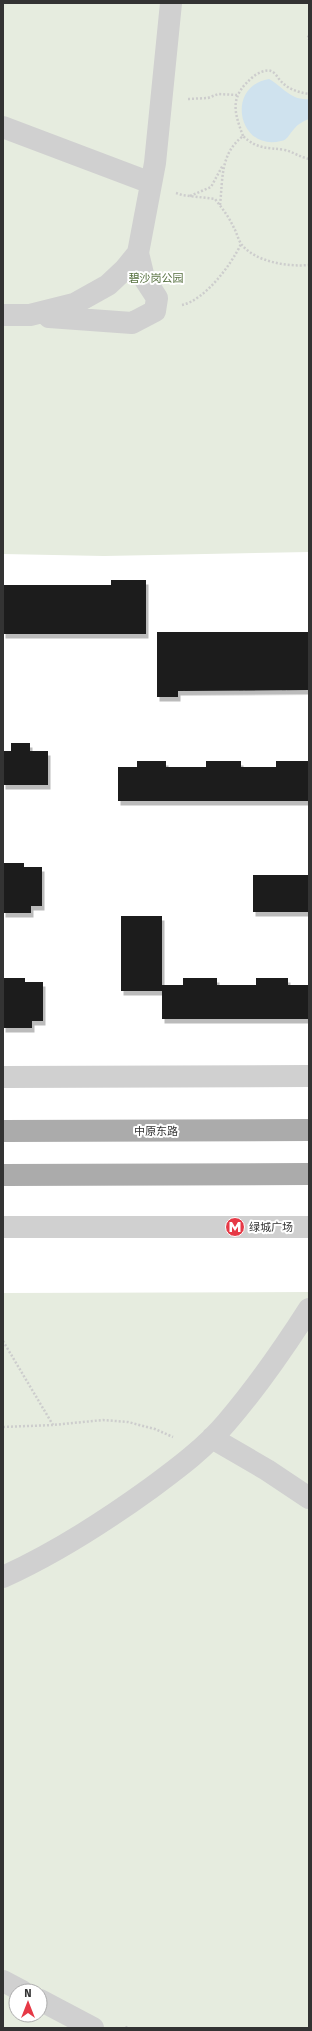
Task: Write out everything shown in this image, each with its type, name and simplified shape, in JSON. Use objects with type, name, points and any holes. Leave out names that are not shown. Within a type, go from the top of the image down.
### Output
[{"type":"main road","name":"中原东路","points":[[3,1131],[309,1130]]},
{"type":"main road","points":[[3,1175],[309,1174]]},
{"type":"street","points":[[3,315],[30,315],[132,323],[155,312],[157,298],[144,278],[138,253],[151,183],[171,3]]},
{"type":"street","points":[[5,132],[151,183]]},
{"type":"street","points":[[30,315],[74,304],[108,285],[138,253]]},
{"type":"street","points":[[3,1077],[309,1076]]},
{"type":"street","points":[[3,1227],[309,1227]]},
{"type":"street","points":[[3,1577],[37,1561],[110,1518],[186,1462],[227,1423],[282,1351],[309,1309]]},
{"type":"street","points":[[206,1444],[267,1470],[309,1498]]},
{"type":"street","points":[[48,2004],[93,2028]]},
{"type":"path","points":[[309,94],[289,89],[272,71],[267,70],[257,73],[245,83],[237,95],[235,111],[243,136],[252,145],[270,149],[286,150],[298,157],[309,159]]},
{"type":"path","points":[[161,98],[208,98],[218,94],[237,95]]},
{"type":"path","points":[[190,196],[211,186],[234,143],[243,136]]},
{"type":"path","points":[[220,205],[223,164]]},
{"type":"path","points":[[151,183],[182,195],[215,199],[234,228],[241,244],[253,254],[271,261],[298,266],[309,265]]},
{"type":"path","points":[[155,312],[190,304],[223,275],[241,244]]},
{"type":"path","points":[[3,1341],[53,1425]]},
{"type":"path","points":[[3,1426],[53,1425],[103,1420],[128,1422],[206,1444]]},
{"type":"green space","name":"碧沙岗公园","points":[[3,3],[309,3],[309,552],[104,556],[3,554]]},
{"type":"green space","points":[[309,1292],[309,2028],[3,2028],[3,1293]]},
{"type":"water","points":[[269,79],[297,98],[309,99],[309,119],[299,124],[287,138],[281,141],[266,142],[255,137],[247,128],[242,117],[242,105],[246,93],[255,84]]},
{"type":"building","points":[[111,580],[146,580],[146,634],[3,634],[3,585],[111,585]]},
{"type":"building","points":[[157,632],[309,632],[309,690],[178,691],[178,697],[157,697]]},
{"type":"building","points":[[11,743],[30,743],[30,751],[48,751],[48,785],[3,785],[3,751],[11,751]]},
{"type":"building","points":[[137,761],[166,761],[166,767],[206,767],[206,761],[241,761],[241,767],[276,767],[276,761],[309,761],[309,801],[118,801],[118,767],[137,767]]},
{"type":"building","points":[[3,863],[24,863],[24,867],[42,867],[42,906],[31,906],[31,913],[3,913]]},
{"type":"building","points":[[253,875],[309,875],[309,912],[253,912]]},
{"type":"building","points":[[121,916],[162,916],[162,985],[183,985],[183,978],[217,978],[217,985],[256,985],[256,978],[288,978],[288,985],[309,985],[309,1019],[162,1019],[162,991],[121,991]]},
{"type":"building","points":[[4,978],[25,978],[25,982],[43,982],[43,1021],[32,1021],[32,1028],[3,1028]]},
{"type":"place","name":"绿城广场","points":[[235,1227]]}]
